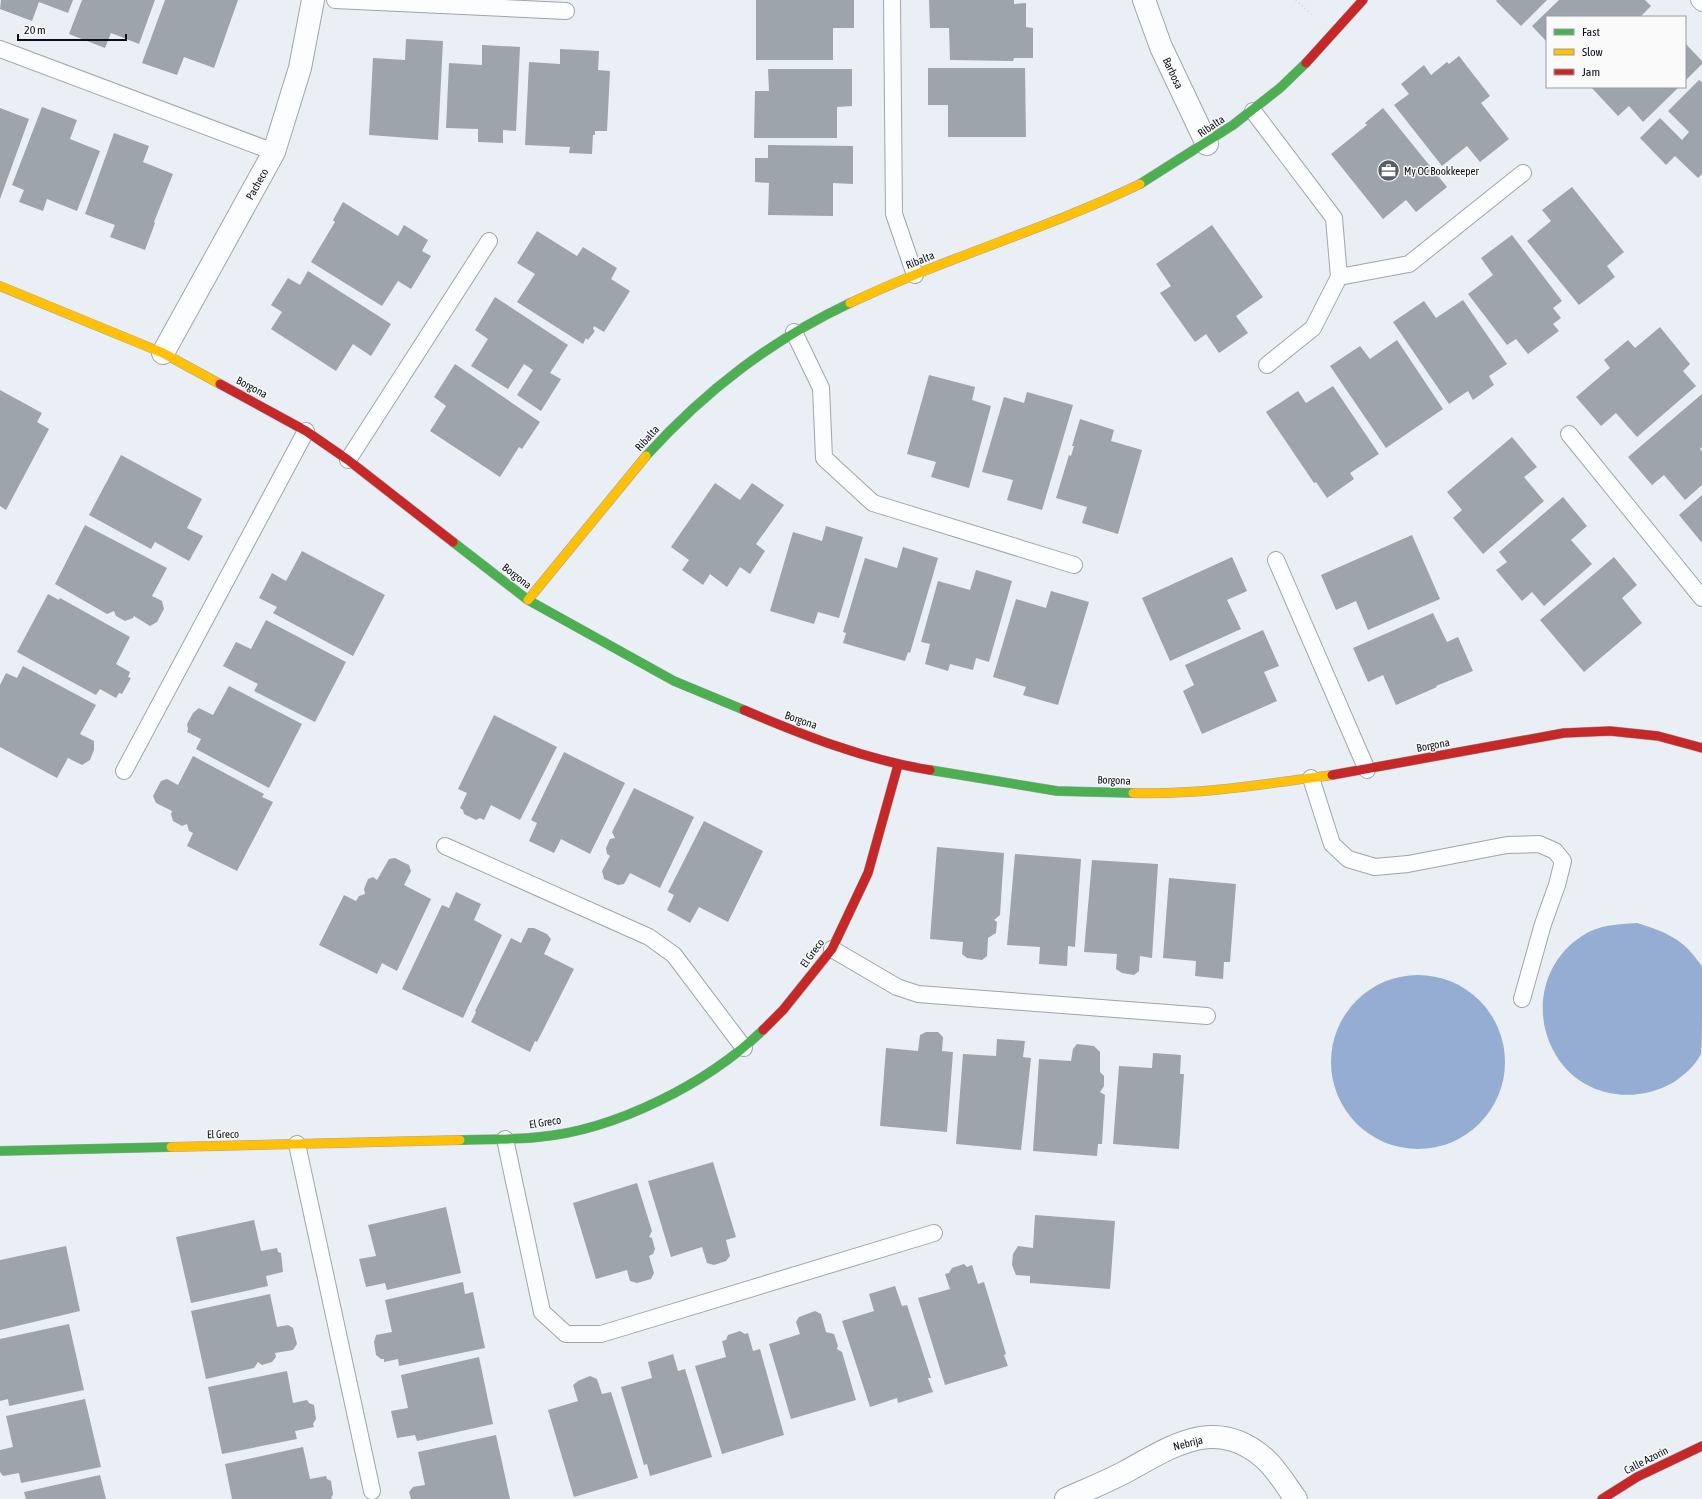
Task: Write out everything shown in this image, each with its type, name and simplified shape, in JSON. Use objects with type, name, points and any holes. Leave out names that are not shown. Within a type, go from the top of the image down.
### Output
[{"type":"street","name":"Pacheco","points":[[164,354],[274,152],[300,68],[313,0]]},
{"type":"street","name":"Barbosa","points":[[1144,0],[1161,47],[1207,144]]},
{"type":"street","name":"Ribalta","points":[[528,600],[622,484],[682,417],[736,372],[794,332],[855,301],[915,275],[1062,218],[1140,185],[1207,144],[1253,112],[1294,75],[1333,36],[1363,0]]},
{"type":"street","name":"Borgona","points":[[0,286],[26,295],[164,354],[306,430],[348,460],[528,600],[674,681],[786,728],[898,765],[1058,790],[1159,794],[1241,788],[1367,770],[1564,733],[1610,731],[1658,736],[1702,748]]},
{"type":"street","name":"El Greco","points":[[0,1151],[505,1139],[554,1134],[583,1128],[629,1114],[679,1091],[744,1048],[783,1010],[832,949],[868,873],[898,765]]},
{"type":"street","name":"Nebrija","points":[[1066,1499],[1123,1473],[1176,1444],[1196,1438],[1212,1438],[1242,1444],[1265,1459],[1296,1499]]},
{"type":"street","name":"Calle Azorin","points":[[1602,1499],[1637,1477],[1702,1446]]},
{"type":"lane","points":[[335,0],[566,11]]},
{"type":"lane","points":[[892,0],[894,214],[915,275]]},
{"type":"lane","points":[[1699,0],[1702,3]]},
{"type":"lane","points":[[0,49],[274,152]]},
{"type":"lane","points":[[1253,112],[1334,218],[1339,277],[1313,328],[1267,365]]},
{"type":"lane","points":[[1339,277],[1409,264],[1522,173]]},
{"type":"lane","points":[[348,460],[489,241]]},
{"type":"lane","points":[[794,332],[821,388],[824,458],[873,503],[1074,565]]},
{"type":"lane","points":[[124,771],[306,430]]},
{"type":"lane","points":[[1569,434],[1702,598]]},
{"type":"lane","points":[[1276,560],[1367,770]]},
{"type":"lane","points":[[1312,778],[1332,844],[1348,858],[1375,867],[1408,864],[1507,845],[1539,844],[1555,851],[1563,861],[1557,885],[1543,924],[1522,999]]},
{"type":"lane","points":[[445,846],[649,937],[674,955],[744,1048]]},
{"type":"lane","points":[[832,949],[897,987],[918,994],[1207,1016]]},
{"type":"lane","points":[[505,1139],[542,1312],[566,1334],[601,1334],[934,1233]]},
{"type":"lane","points":[[296,1144],[372,1491]]},
{"type":"water","points":[[1637,923],[1654,928],[1676,939],[1689,950],[1702,967],[1701,1054],[1692,1066],[1674,1082],[1657,1090],[1640,1094],[1623,1095],[1606,1092],[1590,1086],[1576,1078],[1563,1065],[1553,1050],[1547,1035],[1543,1019],[1543,1003],[1545,987],[1551,972],[1558,958],[1569,946],[1588,932],[1595,929]]},
{"type":"water","points":[[1418,975],[1435,977],[1459,985],[1473,995],[1485,1007],[1495,1021],[1501,1037],[1505,1062],[1503,1079],[1495,1103],[1485,1117],[1473,1129],[1459,1139],[1443,1145],[1418,1149],[1401,1147],[1377,1139],[1363,1129],[1351,1117],[1341,1103],[1335,1087],[1331,1062],[1333,1045],[1341,1021],[1351,1007],[1363,995],[1377,985],[1393,979]]},
{"type":"building","points":[[1,0],[73,0],[68,13],[39,2],[32,21],[0,9]]},
{"type":"building","points":[[82,0],[155,0],[139,44],[111,33],[105,48],[69,34]]},
{"type":"building","points":[[165,0],[238,0],[214,68],[184,57],[177,75],[142,63]]},
{"type":"building","points":[[756,0],[854,0],[854,28],[833,28],[833,60],[756,60]]},
{"type":"building","points":[[929,0],[1014,0],[1014,4],[1026,3],[1026,27],[1033,28],[1033,58],[1014,58],[1013,61],[950,60],[949,28],[930,28]]},
{"type":"building","points":[[1547,0],[1521,26],[1496,1]]},
{"type":"building","points":[[1559,0],[1645,0],[1651,6],[1641,16],[1546,16],[1546,41],[1532,26]]},
{"type":"building","points":[[406,39],[443,41],[438,140],[369,135],[373,58],[405,60]]},
{"type":"building","points":[[1686,44],[1702,61],[1702,64],[1686,80]]},
{"type":"building","points":[[482,45],[520,47],[516,131],[503,130],[503,143],[478,142],[478,129],[446,128],[449,63],[482,65]]},
{"type":"building","points":[[560,49],[599,51],[598,70],[610,71],[607,131],[595,131],[595,135],[593,135],[592,154],[569,153],[570,147],[525,145],[529,62],[560,64]]},
{"type":"building","points":[[1459,56],[1490,96],[1481,103],[1509,139],[1480,162],[1467,146],[1442,166],[1394,105],[1409,94],[1401,84],[1424,65],[1431,75],[1447,62],[1449,64]]},
{"type":"building","points":[[928,68],[1025,68],[1026,137],[948,137],[948,105],[928,105]]},
{"type":"building","points":[[768,69],[852,69],[852,106],[837,107],[837,138],[754,138],[755,91],[769,91]]},
{"type":"building","points":[[1699,80],[1702,82],[1702,174],[1698,178],[1675,156],[1666,165],[1640,138],[1660,118],[1682,140],[1689,132],[1668,111]]},
{"type":"building","points":[[1592,88],[1678,88],[1643,122],[1629,106],[1618,116]]},
{"type":"building","points":[[42,107],[77,120],[70,139],[100,151],[77,211],[47,199],[43,211],[19,202],[24,190],[12,185]]},
{"type":"building","points":[[0,108],[29,119],[0,199]]},
{"type":"building","name":"My OC Bookkeeper","points":[[1383,108],[1447,187],[1416,212],[1406,200],[1383,219],[1331,154],[1367,125],[1365,123]]},
{"type":"building","points":[[114,133],[149,146],[143,162],[173,174],[154,222],[155,223],[145,250],[110,237],[115,225],[85,214]]},
{"type":"building","points":[[768,145],[853,146],[853,184],[833,183],[833,216],[768,215],[769,183],[755,182],[755,158],[768,158]]},
{"type":"building","points":[[1572,187],[1624,252],[1607,266],[1615,277],[1579,305],[1527,241],[1551,221],[1542,210]]},
{"type":"building","points":[[343,202],[398,236],[404,225],[428,240],[422,251],[431,256],[411,289],[398,281],[382,306],[311,262],[335,222],[333,220]]},
{"type":"building","points":[[1212,225],[1263,297],[1236,316],[1248,333],[1219,353],[1206,334],[1195,342],[1160,293],[1171,286],[1156,264]]},
{"type":"building","points":[[537,231],[577,256],[583,247],[617,268],[611,279],[630,291],[604,332],[594,326],[593,329],[595,331],[588,340],[586,338],[583,344],[517,302],[535,274],[517,263]]},
{"type":"building","points":[[1512,235],[1562,301],[1553,308],[1561,318],[1553,324],[1559,331],[1528,354],[1516,339],[1507,345],[1468,294],[1493,275],[1481,258]]},
{"type":"building","points":[[308,271],[391,324],[371,356],[353,344],[336,371],[271,329],[282,312],[271,305],[288,278],[300,285]]},
{"type":"building","points":[[495,297],[568,345],[550,373],[561,379],[541,411],[517,395],[533,370],[524,364],[508,389],[471,366],[488,339],[475,330]]},
{"type":"building","points":[[1463,300],[1507,364],[1489,376],[1494,385],[1473,400],[1468,391],[1449,404],[1393,322],[1424,301],[1436,318]]},
{"type":"building","points":[[1660,327],[1690,364],[1683,371],[1696,386],[1637,437],[1616,413],[1601,426],[1576,397],[1610,368],[1604,360],[1628,340],[1635,348]]},
{"type":"building","points":[[1397,340],[1443,409],[1386,448],[1330,366],[1360,346],[1370,359]]},
{"type":"building","points":[[455,364],[540,422],[522,449],[519,447],[500,477],[430,431],[446,406],[434,397]]},
{"type":"building","points":[[929,375],[975,387],[972,400],[991,406],[969,488],[931,477],[936,462],[907,454]]},
{"type":"building","points":[[1333,386],[1379,454],[1350,473],[1354,479],[1327,498],[1316,482],[1314,483],[1266,412],[1298,391],[1306,403]]},
{"type":"building","points":[[0,390],[42,413],[37,422],[49,429],[6,510],[0,506]]},
{"type":"building","points":[[1027,392],[1073,405],[1042,510],[1007,500],[1013,480],[982,472],[1004,397],[1024,403]]},
{"type":"building","points":[[1702,394],[1702,447],[1700,449],[1702,451],[1702,485],[1685,500],[1664,475],[1652,485],[1628,457]]},
{"type":"building","points":[[1080,419],[1114,430],[1111,441],[1142,450],[1118,534],[1082,523],[1087,507],[1056,498],[1069,455],[1071,456],[1074,446],[1072,446]]},
{"type":"building","points":[[1512,437],[1537,467],[1524,477],[1544,501],[1483,554],[1453,518],[1462,510],[1447,492]]},
{"type":"building","points":[[121,455],[202,499],[187,528],[203,536],[189,561],[155,542],[151,549],[89,515]]},
{"type":"building","points":[[715,483],[740,500],[752,483],[784,505],[756,544],[765,551],[750,574],[740,567],[727,587],[710,574],[703,585],[682,570],[689,560],[671,547]]},
{"type":"building","points":[[1702,495],[1702,543],[1679,515]]},
{"type":"building","points":[[1563,497],[1587,526],[1571,540],[1592,564],[1544,606],[1532,592],[1522,601],[1496,570],[1507,562],[1499,552]]},
{"type":"building","points":[[85,525],[167,568],[152,596],[162,601],[164,609],[157,622],[150,626],[134,616],[133,618],[125,621],[116,616],[114,611],[107,614],[55,584]]},
{"type":"building","points":[[826,526],[863,537],[839,618],[818,612],[814,624],[770,611],[793,532],[822,541]]},
{"type":"building","points":[[1412,535],[1440,599],[1368,630],[1356,601],[1336,610],[1321,575]]},
{"type":"building","points":[[903,547],[938,558],[910,653],[908,652],[905,661],[843,643],[846,633],[843,632],[865,558],[897,568]]},
{"type":"building","points":[[302,551],[385,595],[353,656],[273,613],[277,607],[259,598],[272,573],[286,581]]},
{"type":"building","points":[[1232,557],[1247,591],[1227,600],[1241,629],[1170,661],[1142,598]]},
{"type":"building","points":[[1614,557],[1637,585],[1622,598],[1642,623],[1584,672],[1540,620]]},
{"type":"building","points":[[976,570],[1012,581],[989,662],[976,658],[973,670],[950,664],[948,671],[925,664],[930,644],[921,642],[938,581],[970,590]]},
{"type":"building","points":[[1051,591],[1089,602],[1058,705],[1023,695],[1026,687],[993,677],[1016,599],[1046,608]]},
{"type":"building","points":[[48,594],[59,600],[60,598],[130,637],[116,664],[130,672],[128,677],[131,678],[122,694],[119,693],[116,698],[100,689],[96,695],[17,652]]},
{"type":"building","points":[[1433,613],[1447,642],[1458,637],[1473,671],[1436,686],[1437,687],[1396,705],[1383,675],[1368,682],[1353,648]]},
{"type":"building","points":[[266,620],[346,662],[315,722],[254,691],[258,684],[223,666],[236,642],[251,649]]},
{"type":"building","points":[[1263,630],[1279,666],[1264,672],[1277,701],[1202,734],[1183,691],[1194,685],[1185,665]]},
{"type":"building","points":[[23,666],[96,705],[80,734],[94,741],[94,750],[90,760],[82,765],[68,758],[57,778],[0,747],[0,685],[6,673],[17,678]]},
{"type":"building","points":[[229,686],[302,724],[269,788],[196,749],[201,739],[187,732],[187,724],[193,713],[199,708],[213,715]]},
{"type":"building","points":[[494,715],[557,747],[520,820],[491,805],[484,820],[480,818],[476,820],[464,814],[463,810],[460,808],[467,793],[458,789]]},
{"type":"building","points":[[564,752],[625,783],[590,854],[561,839],[554,853],[529,841],[537,823],[531,820]]},
{"type":"building","points":[[193,756],[264,794],[262,797],[273,802],[237,871],[187,846],[193,833],[189,831],[187,824],[182,826],[173,821],[171,814],[172,811],[156,803],[153,796],[161,781],[167,779],[178,785]]},
{"type":"building","points":[[634,788],[694,817],[660,888],[630,873],[624,884],[618,885],[604,879],[602,871],[610,856],[607,854],[606,848],[610,839],[615,838],[612,832]]},
{"type":"building","points":[[704,821],[763,851],[728,922],[699,907],[690,923],[667,910],[674,895],[668,892]]},
{"type":"building","points":[[937,847],[1004,853],[1000,915],[994,920],[997,922],[996,933],[988,938],[987,956],[982,960],[967,958],[962,954],[963,942],[930,939]]},
{"type":"building","points":[[1015,854],[1081,859],[1075,947],[1068,946],[1067,966],[1039,964],[1040,947],[1007,945]]},
{"type":"building","points":[[395,858],[409,865],[411,871],[404,885],[431,899],[397,971],[382,963],[377,974],[319,945],[344,895],[356,901],[359,896],[365,894],[364,889],[368,879],[373,877],[377,880],[389,859]]},
{"type":"building","points":[[1092,860],[1158,864],[1152,958],[1140,956],[1139,971],[1134,975],[1122,973],[1116,969],[1117,954],[1084,952]]},
{"type":"building","points":[[1169,878],[1236,884],[1230,962],[1224,962],[1223,979],[1195,976],[1196,961],[1163,958]]},
{"type":"building","points":[[456,892],[481,904],[474,920],[502,935],[463,1018],[402,989],[442,905],[449,908]]},
{"type":"building","points":[[528,928],[534,928],[547,934],[551,939],[544,954],[574,969],[537,1042],[535,1041],[530,1052],[471,1022],[511,938],[521,943]]},
{"type":"building","points":[[926,1032],[938,1032],[943,1037],[942,1051],[953,1052],[947,1132],[880,1126],[886,1048],[918,1051],[920,1035]]},
{"type":"building","points":[[997,1039],[1025,1041],[1023,1057],[1031,1058],[1021,1150],[956,1144],[963,1054],[996,1056]]},
{"type":"building","points":[[1077,1044],[1094,1046],[1100,1052],[1100,1072],[1104,1076],[1104,1086],[1100,1092],[1105,1095],[1102,1144],[1098,1144],[1097,1156],[1033,1151],[1039,1059],[1071,1061],[1073,1049]]},
{"type":"building","points":[[1153,1053],[1181,1055],[1180,1074],[1184,1074],[1179,1149],[1113,1144],[1119,1066],[1152,1068]]},
{"type":"building","points":[[713,1162],[736,1237],[726,1240],[730,1256],[726,1261],[714,1265],[707,1263],[702,1247],[671,1257],[648,1181]]},
{"type":"building","points":[[637,1183],[652,1231],[649,1237],[652,1238],[655,1249],[653,1254],[649,1256],[654,1273],[651,1279],[637,1283],[630,1281],[627,1270],[596,1279],[573,1203]]},
{"type":"building","points":[[446,1207],[461,1273],[387,1290],[385,1283],[366,1287],[359,1259],[376,1256],[368,1225]]},
{"type":"building","points":[[1035,1215],[1115,1221],[1110,1289],[1030,1283],[1030,1276],[1016,1275],[1012,1265],[1013,1254],[1018,1246],[1033,1248]]},
{"type":"building","points":[[254,1220],[261,1251],[277,1248],[278,1252],[281,1253],[283,1272],[266,1276],[268,1286],[191,1303],[176,1237]]},
{"type":"building","points":[[66,1246],[80,1311],[0,1330],[0,1260]]},
{"type":"building","points":[[964,1264],[967,1267],[972,1265],[978,1284],[984,1282],[1006,1354],[1004,1355],[1008,1366],[945,1385],[918,1298],[950,1289],[945,1274],[949,1273],[952,1268]]},
{"type":"building","points":[[463,1282],[465,1294],[473,1292],[485,1348],[399,1366],[398,1359],[384,1362],[384,1359],[381,1359],[376,1355],[374,1342],[376,1335],[392,1332],[385,1300]]},
{"type":"building","points":[[895,1286],[902,1306],[907,1305],[931,1378],[928,1378],[933,1392],[898,1403],[897,1398],[870,1407],[842,1321],[874,1311],[869,1294]]},
{"type":"building","points":[[270,1294],[277,1327],[288,1325],[293,1328],[297,1344],[293,1350],[275,1353],[276,1357],[272,1362],[262,1365],[258,1362],[254,1368],[206,1379],[191,1311]]},
{"type":"building","points":[[815,1311],[821,1314],[826,1332],[834,1334],[838,1346],[837,1349],[842,1352],[856,1400],[791,1419],[769,1344],[800,1334],[796,1322],[799,1317]]},
{"type":"building","points":[[69,1324],[84,1390],[9,1406],[8,1399],[0,1401],[0,1339]]},
{"type":"building","points":[[740,1331],[745,1334],[748,1333],[753,1351],[760,1349],[784,1435],[722,1454],[695,1366],[726,1357],[722,1341],[726,1340],[728,1335]]},
{"type":"building","points":[[673,1354],[678,1371],[685,1369],[712,1457],[650,1476],[647,1464],[644,1465],[621,1387],[652,1378],[648,1362]]},
{"type":"building","points":[[479,1357],[493,1424],[417,1441],[415,1435],[397,1438],[391,1411],[408,1408],[401,1375]]},
{"type":"building","points":[[287,1371],[293,1403],[307,1400],[309,1403],[314,1405],[316,1419],[313,1424],[314,1427],[295,1431],[297,1439],[222,1454],[208,1387]]},
{"type":"building","points":[[590,1376],[597,1379],[602,1394],[611,1392],[638,1478],[574,1497],[548,1410],[578,1401],[573,1385]]},
{"type":"building","points":[[85,1399],[101,1467],[21,1483],[19,1473],[3,1476],[0,1472],[0,1450],[13,1447],[6,1416]]},
{"type":"building","points":[[496,1435],[510,1499],[411,1499],[409,1492],[413,1487],[425,1485],[418,1452]]},
{"type":"building","points":[[303,1447],[310,1479],[326,1476],[327,1479],[331,1481],[333,1494],[331,1499],[232,1499],[225,1464]]},
{"type":"building","points":[[100,1475],[106,1499],[26,1499],[24,1492]]},
{"type":"traffic: fast","points":[[1140,184],[1233,125],[1280,88],[1306,63]]},
{"type":"traffic: fast","points":[[646,456],[692,410],[740,369],[793,334],[850,303]]},
{"type":"traffic: fast","points":[[453,542],[528,600],[674,681],[744,710]]},
{"type":"traffic: fast","points":[[930,770],[1057,791],[1133,793]]},
{"type":"traffic: fast","points":[[460,1140],[539,1137],[568,1133],[599,1125],[659,1101],[688,1085],[716,1068],[741,1050],[763,1030]]},
{"type":"traffic: fast","points":[[0,1151],[171,1147]]},
{"type":"traffic: slow","points":[[850,303],[922,272],[1068,215],[1140,184]]},
{"type":"traffic: slow","points":[[0,286],[163,353],[220,384]]},
{"type":"traffic: slow","points":[[528,600],[646,456]]},
{"type":"traffic: slow","points":[[1133,793],[1208,791],[1332,775]]},
{"type":"traffic: slow","points":[[171,1147],[460,1140]]},
{"type":"traffic: jam","points":[[1306,63],[1363,0]]},
{"type":"traffic: jam","points":[[220,384],[306,431],[348,460],[453,542]]},
{"type":"traffic: jam","points":[[744,710],[835,746],[882,760],[930,770]]},
{"type":"traffic: jam","points":[[1332,775],[1564,733],[1610,731],[1658,736],[1702,748]]},
{"type":"traffic: jam","points":[[763,1030],[783,1010],[832,949],[868,873],[898,765]]},
{"type":"traffic: jam","points":[[1602,1499],[1637,1477],[1702,1446]]},
{"type":"place","name":"My OC Bookkeeper","points":[[1389,171]]}]
